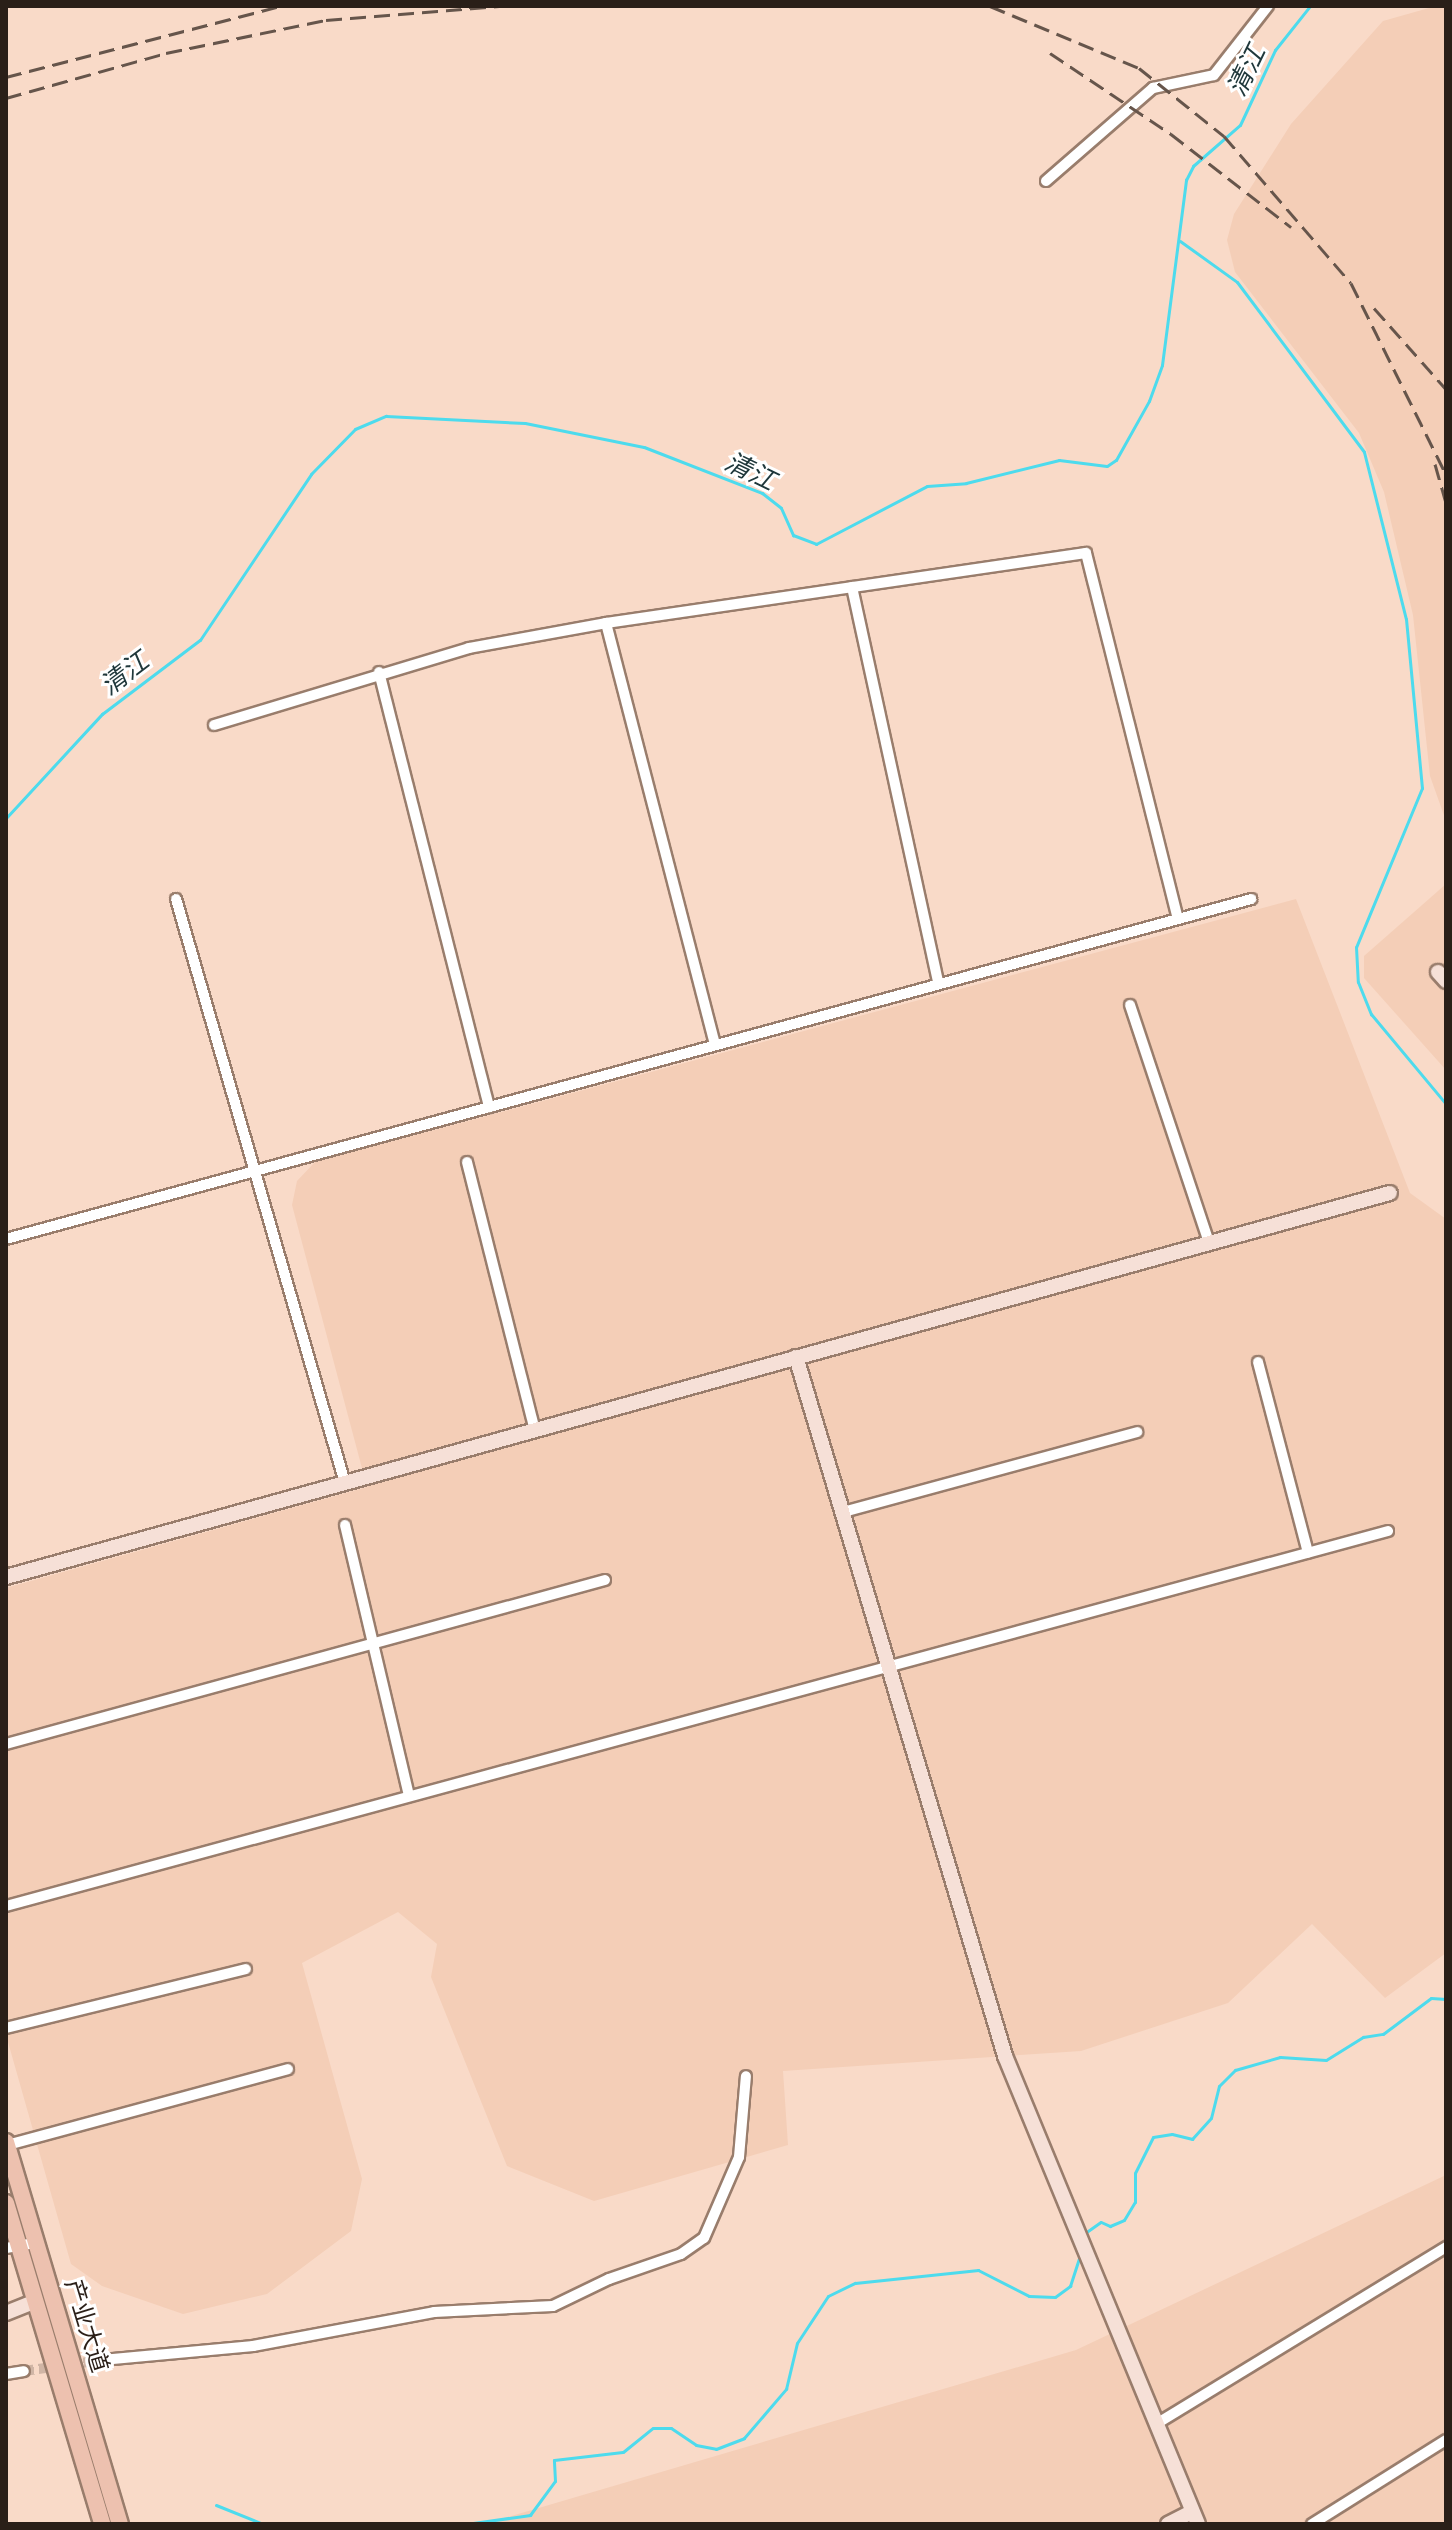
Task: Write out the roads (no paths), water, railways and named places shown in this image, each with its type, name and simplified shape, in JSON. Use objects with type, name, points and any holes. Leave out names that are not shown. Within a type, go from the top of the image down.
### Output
[{"type":"main road","name":"产业大道","points":[[6,2144],[20,2246],[102,2524]]},
{"type":"main road","name":"产业大道","points":[[6,2203],[120,2524]]},
{"type":"street","points":[[1046,181],[1153,88],[1214,75],[1268,6]]},
{"type":"street","points":[[214,725],[379,672],[469,648],[606,623],[1086,553],[1178,919]]},
{"type":"street","points":[[852,587],[938,983]]},
{"type":"street","points":[[606,623],[715,1043]]},
{"type":"street","points":[[379,672],[489,1107]]},
{"type":"street","points":[[176,899],[259,1172],[345,1483]]},
{"type":"street","points":[[6,1239],[1251,899]]},
{"type":"street","points":[[1130,1005],[1209,1243]]},
{"type":"street","points":[[467,1162],[535,1430]]},
{"type":"street","points":[[6,1577],[1390,1193]]},
{"type":"street","points":[[796,1357],[1005,2056],[1195,2518],[1168,2524]]},
{"type":"street","points":[[1258,1362],[1308,1553]]},
{"type":"street","points":[[843,1512],[1137,1432]]},
{"type":"street","points":[[345,1525],[409,1796]]},
{"type":"street","points":[[6,1906],[1388,1531]]},
{"type":"street","points":[[6,1744],[605,1580]]},
{"type":"street","points":[[6,2028],[246,1969]]},
{"type":"street","points":[[6,2144],[288,2069]]},
{"type":"street","points":[[102,2360],[253,2346],[434,2312],[553,2306],[609,2279],[671,2258],[704,2238],[739,2157],[746,2076]]},
{"type":"street","points":[[1158,2423],[1446,2247]]},
{"type":"street","points":[[6,2313],[35,2301]]},
{"type":"street","points":[[6,2374],[24,2371]]},
{"type":"street","points":[[1312,2524],[1446,2440]]},
{"type":"waterway","name":"清江","points":[[6,818],[102,714],[200,640],[311,474],[355,429],[386,416],[525,423],[644,447],[762,493],[781,508],[793,535],[816,544],[927,486],[966,483],[1059,460],[1107,466],[1116,460],[1149,401],[1162,365],[1186,180],[1193,166],[1240,125],[1275,50],[1310,6]]},
{"type":"waterway","points":[[1180,241],[1237,282],[1364,452],[1406,619],[1422,788],[1356,947],[1358,982],[1371,1014],[1446,1104]]},
{"type":"waterway","points":[[1085,2233],[1101,2222],[1110,2226],[1124,2220],[1135,2202],[1135,2173],[1153,2137],[1172,2134],[1192,2139],[1211,2118],[1219,2086],[1235,2070],[1280,2057],[1326,2060],[1363,2037],[1383,2034],[1431,1998],[1446,1999]]},
{"type":"waterway","points":[[466,2524],[530,2515],[555,2481],[554,2460],[623,2452],[653,2428],[671,2428],[696,2445],[716,2449],[744,2438],[786,2389],[797,2343],[828,2296],[855,2283],[978,2270],[1029,2296],[1055,2297],[1070,2286],[1081,2252]]},
{"type":"waterway","points":[[216,2505],[263,2524]]},
{"type":"tunnel","points":[[24,2371],[102,2360]]},
{"type":"railway","points":[[6,77],[281,6]]},
{"type":"railway","points":[[6,98],[166,53],[326,20],[499,6]]},
{"type":"railway","points":[[990,6],[1139,68],[1224,136],[1351,283],[1446,474]]},
{"type":"railway","points":[[1050,53],[1171,134],[1291,227]]},
{"type":"railway","points":[[1374,308],[1446,389]]},
{"type":"railway","points":[[1435,464],[1446,503]]}]
